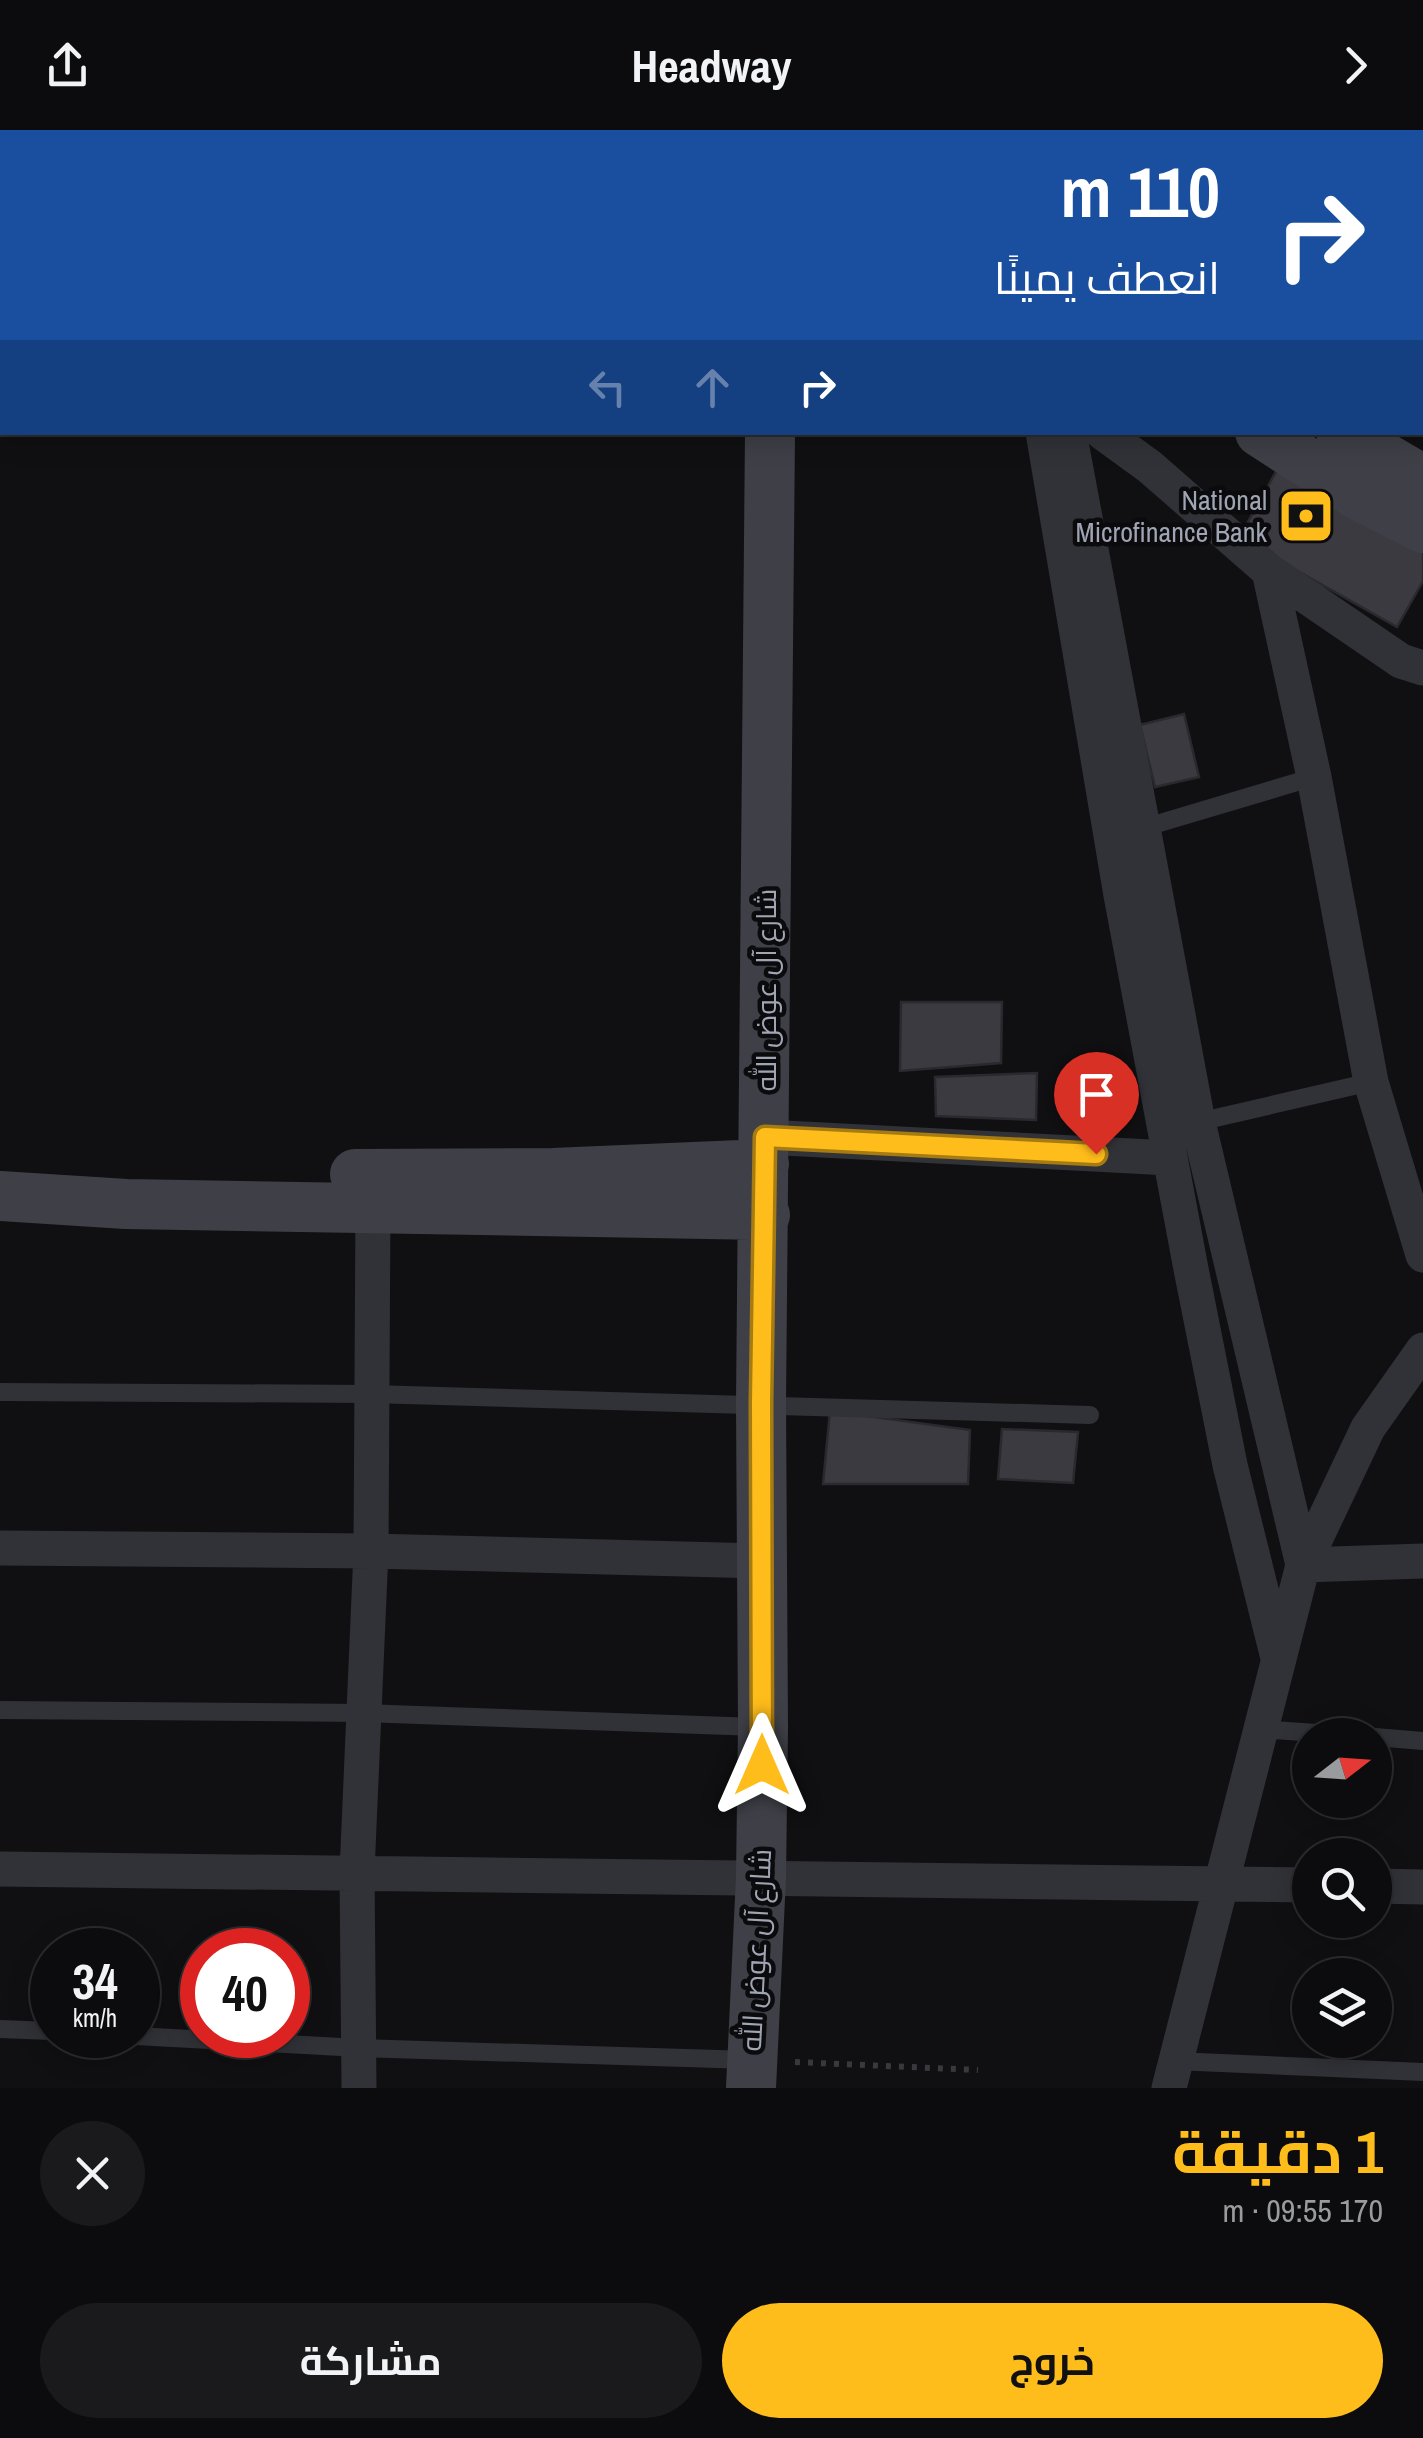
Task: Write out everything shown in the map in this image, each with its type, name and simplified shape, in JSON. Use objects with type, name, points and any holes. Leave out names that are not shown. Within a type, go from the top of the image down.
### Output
[{"type":"street","name":"شارع آل عوض الله","points":[[751,2074],[761,1877],[763,1727],[761,1403],[770,435]]},
{"type":"street","points":[[1043,435],[1120,895],[1170,1158],[1230,1465],[1278,1658]]},
{"type":"street","points":[[1070,435],[1198,1122],[1303,1565]]},
{"type":"street","points":[[1106,435],[1150,467],[1269,571],[1401,661],[1423,668]]},
{"type":"street","points":[[1265,435],[1358,495],[1423,528]]},
{"type":"street","points":[[1346,435],[1423,480]]},
{"type":"street","points":[[1269,571],[1314,776],[1371,1082],[1423,1255]]},
{"type":"street","points":[[0,1166],[371,1174],[553,1173],[765,1151],[1170,1158]]},
{"type":"street","points":[[0,1196],[126,1204],[765,1215]]},
{"type":"street","points":[[359,2088],[358,1872],[371,1551],[373,1207]]},
{"type":"street","points":[[1172,2074],[1303,1565],[1368,1428],[1423,1350]]},
{"type":"street","points":[[0,1548],[762,1560]]},
{"type":"street","points":[[1303,1565],[1423,1561]]},
{"type":"street","points":[[0,1869],[1292,1885]]},
{"type":"street","points":[[1392,1886],[1423,1887]]},
{"type":"lane","points":[[1143,828],[1314,776]]},
{"type":"lane","points":[[1198,1122],[1371,1082]]},
{"type":"lane","points":[[0,1392],[371,1394],[1090,1415]]},
{"type":"lane","points":[[0,1710],[362,1714],[763,1727]]},
{"type":"lane","points":[[1260,1729],[1292,1731]]},
{"type":"lane","points":[[1392,1738],[1423,1741]]},
{"type":"lane","points":[[0,2029],[30,2031]]},
{"type":"lane","points":[[160,2037],[751,2074]]},
{"type":"lane","points":[[1172,2074],[1423,2072]]},
{"type":"path","points":[[751,2074],[978,2070]]},
{"type":"building","points":[[1283,459],[1423,538],[1423,581],[1397,627],[1239,538]]},
{"type":"building","points":[[1184,714],[1199,777],[1155,787],[1140,725]]},
{"type":"building","points":[[901,1002],[1002,1002],[1001,1063],[900,1071]]},
{"type":"building","points":[[1037,1073],[1036,1120],[936,1116],[935,1077]]},
{"type":"building","points":[[830,1411],[970,1430],[968,1484],[823,1484]]},
{"type":"building","points":[[1002,1429],[1078,1432],[1073,1483],[998,1479]]},
{"type":"place","name":"National Microfinance Bank","points":[[1306,516]]},
{"type":"route","points":[[762,1765],[765,1137],[1096,1154]]}]
